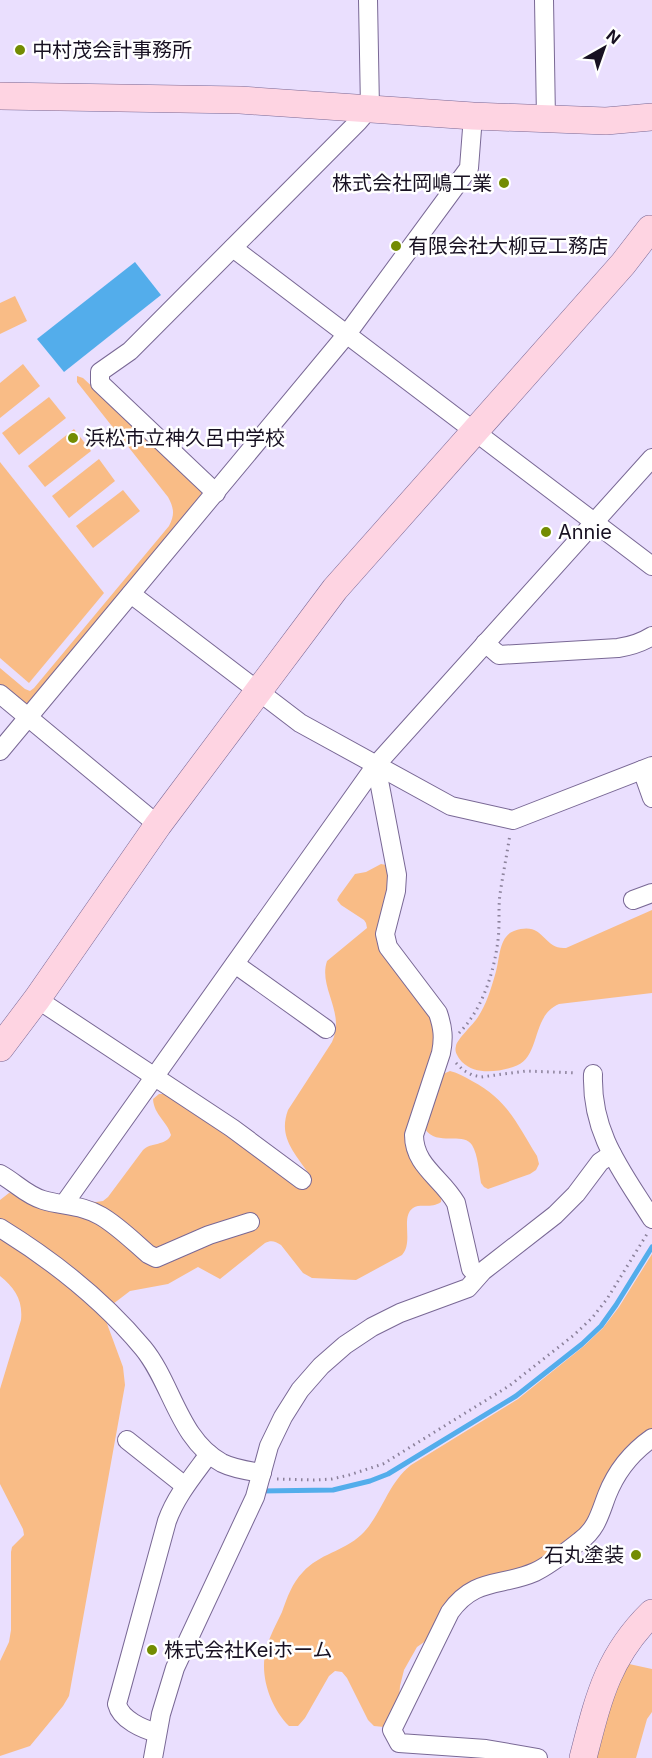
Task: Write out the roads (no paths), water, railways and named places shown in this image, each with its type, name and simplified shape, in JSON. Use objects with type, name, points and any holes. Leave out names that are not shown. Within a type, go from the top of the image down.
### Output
[{"type":"street","points":[[216,493],[100,383],[100,372],[130,351],[370,108],[368,0]]},
{"type":"street","points":[[544,0],[546,119]]},
{"type":"street","points":[[0,96],[240,100],[473,116],[606,121],[652,117]]},
{"type":"street","points":[[0,751],[347,334],[469,168],[473,116]]},
{"type":"street","points":[[0,1048],[37,999],[158,825],[345,576],[623,264],[651,228]]},
{"type":"street","points":[[233,248],[652,566]]},
{"type":"street","points":[[64,1204],[376,765],[652,458]]},
{"type":"street","points":[[131,594],[300,723],[451,806],[513,820],[647,768],[652,798]]},
{"type":"street","points":[[485,643],[499,655],[618,648],[643,642],[652,636]]},
{"type":"street","points":[[0,694],[158,825]]},
{"type":"street","points":[[376,765],[398,875],[385,934],[388,947],[438,1013],[443,1026],[442,1049],[414,1135],[414,1146],[418,1156],[456,1203],[471,1269],[478,1276]]},
{"type":"street","points":[[633,900],[652,893]]},
{"type":"street","points":[[235,964],[326,1029]]},
{"type":"street","points":[[37,999],[232,1128],[302,1180]]},
{"type":"street","points":[[593,1074],[598,1122],[612,1154],[652,1219]]},
{"type":"street","points":[[153,1758],[167,1691],[175,1668],[259,1483],[269,1446],[300,1390],[321,1366],[345,1345],[372,1327],[400,1313],[468,1288],[478,1276],[555,1215],[576,1194],[600,1162],[612,1154]]},
{"type":"street","points":[[0,1174],[41,1200],[87,1209],[101,1216],[156,1258],[209,1235],[250,1222]]},
{"type":"street","points":[[0,1228],[65,1272],[130,1333],[155,1366],[185,1425],[209,1454],[223,1464],[240,1469],[259,1483]]},
{"type":"street","points":[[538,1758],[486,1749],[399,1743],[392,1730],[450,1612],[458,1601],[481,1587],[535,1572],[583,1540],[598,1520],[607,1494],[620,1471],[652,1438]]},
{"type":"street","points":[[126,1440],[185,1486]]},
{"type":"street","points":[[157,1733],[144,1730],[123,1714],[117,1704],[172,1506],[209,1454]]},
{"type":"street","points":[[583,1758],[598,1700],[613,1663],[636,1629],[652,1613]]},
{"type":"water","points":[[135,262],[161,295],[64,372],[37,339]]},
{"type":"waterway","points":[[260,1491],[333,1490],[370,1481],[388,1474],[516,1396],[582,1344],[601,1326],[652,1247]]},
{"type":"place","name":"中村茂会計事務所","points":[[20,50]]},
{"type":"place","name":"株式会社岡嶋工業","points":[[504,183]]},
{"type":"place","name":"有限会社大柳豆工務店","points":[[396,246]]},
{"type":"place","name":"浜松市立神久呂中学校","points":[[73,438]]},
{"type":"place","name":"Annie","points":[[546,532]]},
{"type":"place","name":"石丸塗装","points":[[636,1555]]},
{"type":"place","name":"株式会社Keiホーム","points":[[152,1650]]}]
